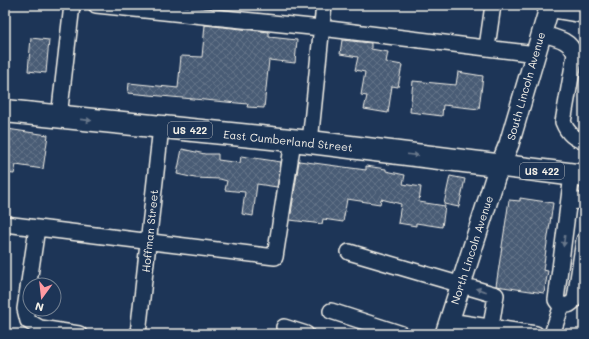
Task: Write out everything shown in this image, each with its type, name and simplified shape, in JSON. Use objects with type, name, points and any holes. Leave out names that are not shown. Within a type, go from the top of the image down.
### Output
[{"type":"highway","name":"East Cumberland Street","points":[[5,111],[302,142],[500,166]]},
{"type":"highway","name":"US 422","points":[[500,166],[578,176]]},
{"type":"main road","name":"South Lincoln Avenue","points":[[500,166],[509,144],[549,7]]},
{"type":"main road","name":"North Lincoln Avenue","points":[[447,327],[500,166]]},
{"type":"street","points":[[59,117],[72,5]]},
{"type":"street","points":[[96,5],[321,28],[536,54]]},
{"type":"street","points":[[5,224],[275,257],[302,142],[324,5]]},
{"type":"street","points":[[487,47],[493,5]]},
{"type":"street","points":[[549,7],[584,15]]},
{"type":"street","points":[[542,34],[566,41],[572,46],[575,54],[563,122],[568,132],[579,140],[584,140]]},
{"type":"street","name":"Hoffman Street","points":[[138,334],[161,127]]},
{"type":"street","points":[[578,176],[568,202],[556,300],[562,304],[571,304],[575,299],[584,240]]},
{"type":"street","points":[[568,202],[579,201],[584,203]]},
{"type":"street","points":[[37,228],[24,309],[28,321],[40,328],[79,334]]},
{"type":"street","points":[[349,252],[496,295],[491,327]]},
{"type":"street","points":[[552,334],[562,304]]},
{"type":"street","points":[[331,311],[402,334]]},
{"type":"street","points":[[284,327],[306,334]]},
{"type":"street","points":[[447,327],[491,327],[536,334]]},
{"type":"building","points":[[205,25],[269,32],[269,37],[297,40],[295,63],[269,60],[264,108],[247,107],[248,104],[128,93],[129,83],[178,88],[181,56],[202,57]]},
{"type":"building","points":[[31,38],[49,40],[46,73],[28,71]]},
{"type":"building","points":[[342,40],[371,43],[371,49],[388,52],[386,62],[402,65],[398,87],[392,86],[388,113],[364,109],[367,96],[361,95],[365,72],[355,70],[358,57],[340,54]]},
{"type":"building","points":[[458,72],[483,76],[479,109],[443,105],[442,116],[410,112],[413,81],[456,85]]},
{"type":"building","points":[[7,129],[48,135],[43,169],[16,165],[14,174],[5,173],[5,143]]},
{"type":"building","points":[[182,149],[205,154],[218,154],[218,160],[240,163],[241,156],[281,162],[277,187],[257,184],[253,216],[242,214],[245,192],[225,190],[227,181],[220,179],[195,178],[177,174]]},
{"type":"building","points":[[299,161],[366,170],[366,166],[386,169],[386,171],[405,175],[403,184],[421,187],[419,202],[445,206],[442,227],[416,223],[416,226],[398,223],[401,204],[381,199],[380,204],[347,199],[343,222],[323,219],[322,224],[290,220]]},
{"type":"building","points":[[450,176],[465,179],[459,207],[444,204]]},
{"type":"building","points":[[520,198],[553,203],[543,270],[548,271],[544,293],[496,286],[509,200],[520,201]]}]
